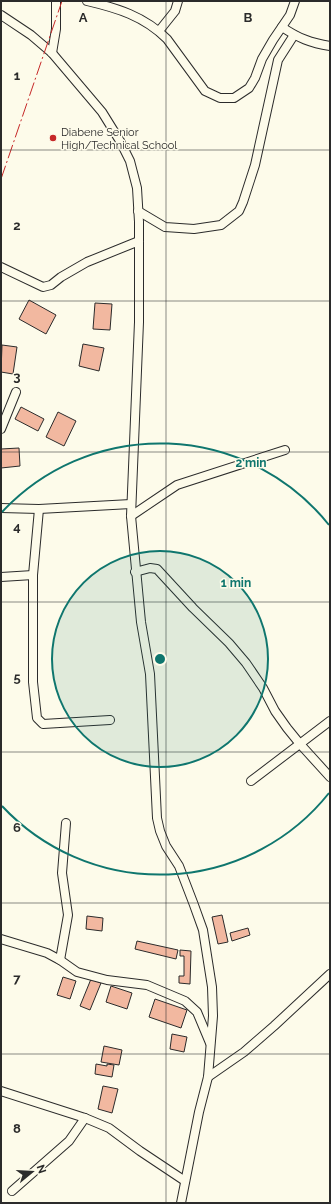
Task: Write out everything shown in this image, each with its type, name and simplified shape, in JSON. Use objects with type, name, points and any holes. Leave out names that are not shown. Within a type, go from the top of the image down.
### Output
[{"type":"street","points":[[52,52],[56,29],[56,1]]},
{"type":"street","points":[[87,1],[132,14],[159,31],[172,45],[205,91],[220,98],[234,98],[249,88],[255,78],[262,59],[290,15],[295,1]]},
{"type":"street","points":[[159,31],[175,11],[178,1]]},
{"type":"street","points":[[1,16],[31,35],[52,52],[102,112],[120,141],[130,161],[137,188],[139,241],[138,375],[131,516],[135,572],[141,622],[150,674],[158,818],[160,832],[166,846],[179,866],[203,930],[212,987],[213,1016],[208,1077],[181,1203]]},
{"type":"street","points":[[282,27],[294,35],[311,43],[330,46]]},
{"type":"street","points":[[138,211],[165,227],[194,229],[221,225],[239,211],[244,202],[255,165],[278,60],[294,35]]},
{"type":"street","points":[[1,267],[43,287],[51,285],[61,277],[87,262],[139,241]]},
{"type":"street","points":[[1,429],[16,392]]},
{"type":"street","points":[[131,516],[177,485],[285,450]]},
{"type":"street","points":[[1,508],[39,509],[131,504]]},
{"type":"street","points":[[39,509],[33,575],[33,682],[36,718],[43,724],[110,720]]},
{"type":"street","points":[[135,572],[150,568],[157,569],[193,608],[229,643],[246,663],[263,688],[275,711],[300,744],[330,777]]},
{"type":"street","points":[[1,577],[33,575]]},
{"type":"street","points":[[251,781],[330,721]]},
{"type":"street","points":[[60,960],[68,915],[62,873],[66,823]]},
{"type":"street","points":[[1,939],[47,953],[77,972],[107,980],[147,985],[185,1001],[197,1012],[211,1045]]},
{"type":"street","points":[[208,1077],[244,1052],[330,974]]},
{"type":"street","points":[[1,1092],[85,1118],[109,1128],[185,1181]]},
{"type":"street","points":[[12,1191],[69,1141],[85,1118]]},
{"type":"building","points":[[29,300],[56,315],[46,334],[19,319]]},
{"type":"building","points":[[95,303],[112,304],[110,330],[93,329]]},
{"type":"building","points":[[83,344],[104,348],[99,371],[79,366]]},
{"type":"building","points":[[2,345],[17,347],[13,374],[1,372]]},
{"type":"building","points":[[21,407],[44,419],[38,431],[15,419]]},
{"type":"building","points":[[58,412],[76,421],[64,446],[46,437]]},
{"type":"building","points":[[19,448],[20,466],[1,468],[1,449]]},
{"type":"building","points":[[222,915],[228,942],[218,944],[212,917]]},
{"type":"building","points":[[87,916],[103,918],[102,931],[86,929]]},
{"type":"building","points":[[248,928],[250,935],[232,941],[230,933]]},
{"type":"building","points":[[137,941],[178,950],[176,959],[135,949]]},
{"type":"building","points":[[180,950],[191,951],[190,984],[179,983],[179,976],[184,976],[184,956],[180,956]]},
{"type":"building","points":[[63,977],[76,981],[70,999],[57,995]]},
{"type":"building","points":[[91,979],[101,983],[90,1010],[80,1006]]},
{"type":"building","points":[[111,986],[132,993],[127,1009],[106,1002]]},
{"type":"building","points":[[155,999],[187,1010],[181,1028],[149,1017]]},
{"type":"building","points":[[172,1034],[187,1037],[184,1052],[170,1049]]},
{"type":"building","points":[[104,1046],[122,1050],[119,1065],[101,1062]]},
{"type":"building","points":[[96,1064],[107,1066],[107,1064],[114,1065],[112,1077],[95,1074]]},
{"type":"building","points":[[103,1086],[118,1089],[112,1113],[98,1109]]},
{"type":"power","points":[[1,179],[62,1]]},
{"type":"place","name":"Diabene Senior High/Technical School","points":[[53,138]]}]
